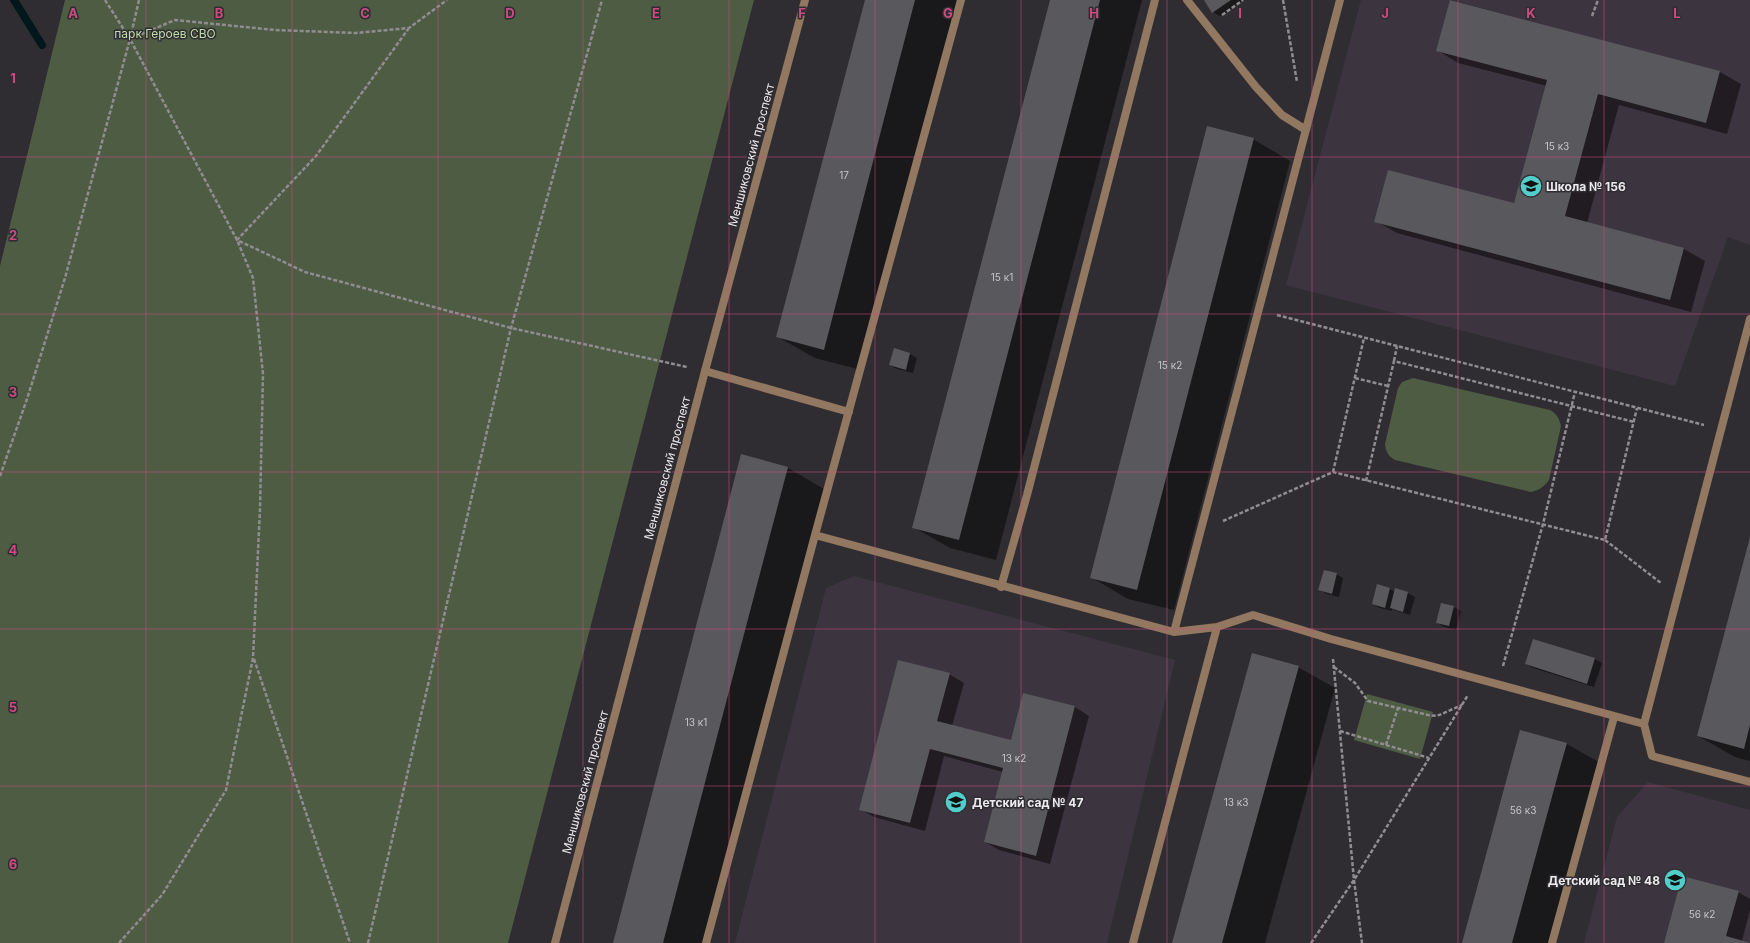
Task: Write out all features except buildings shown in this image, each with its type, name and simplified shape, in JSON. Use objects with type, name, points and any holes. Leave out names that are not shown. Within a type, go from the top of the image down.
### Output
[{"type":"street","name":"Меншиковский проспект","points":[[555,943],[705,371],[805,0]]},
{"type":"street","points":[[706,943],[814,535],[961,0]]},
{"type":"street","points":[[1001,587],[1027,495],[1155,0]]},
{"type":"street","points":[[1187,0],[1256,87],[1282,115],[1306,130]]},
{"type":"street","points":[[1174,632],[1199,532],[1259,311],[1340,0]]},
{"type":"street","points":[[1750,319],[1644,724],[1652,756],[1750,782]]},
{"type":"street","points":[[705,371],[849,412]]},
{"type":"street","points":[[814,535],[1001,587],[1174,632],[1217,627],[1253,615],[1498,685],[1644,724]]},
{"type":"street","points":[[1133,943],[1217,627]]},
{"type":"street","points":[[1552,943],[1614,717]]},
{"type":"path","points":[[105,0],[130,39],[237,240],[253,278],[263,374],[260,509],[253,658],[226,790],[162,895],[119,943]]},
{"type":"path","points":[[0,476],[27,399],[65,278],[130,39],[138,0]]},
{"type":"path","points":[[237,240],[316,156],[409,28],[447,0]]},
{"type":"path","points":[[368,943],[511,328],[602,0]]},
{"type":"path","points":[[1208,26],[1243,0]]},
{"type":"path","points":[[1283,0],[1299,89]]},
{"type":"path","points":[[1592,16],[1598,0]]},
{"type":"path","points":[[130,39],[175,20],[275,30],[356,32],[409,28]]},
{"type":"path","points":[[237,240],[304,272],[511,328],[705,371]]},
{"type":"path","points":[[1259,311],[1721,430]]},
{"type":"path","points":[[1333,472],[1364,338]]},
{"type":"path","points":[[1366,481],[1397,346]]},
{"type":"path","points":[[1394,361],[1634,422]]},
{"type":"path","points":[[1355,378],[1388,386]]},
{"type":"path","points":[[1498,685],[1543,524],[1574,392]]},
{"type":"path","points":[[1604,540],[1637,408]]},
{"type":"path","points":[[1199,532],[1333,472],[1604,540],[1677,596]]},
{"type":"path","points":[[1331,638],[1354,880],[1362,943]]},
{"type":"path","points":[[253,658],[350,943]]},
{"type":"path","points":[[1334,667],[1355,683],[1368,701],[1437,716],[1462,704]]},
{"type":"path","points":[[1311,943],[1354,880],[1478,679]]},
{"type":"path","points":[[1386,745],[1398,708]]},
{"type":"path","points":[[1340,731],[1429,758]]},
{"type":"shaded area","name":"Школа № 156","points":[[1361,0],[1750,0],[1750,245],[1728,237],[1675,386],[1286,285]]},
{"type":"shaded area","name":"Детский сад № 47","points":[[854,576],[1175,660],[1107,943],[735,943],[826,588]]},
{"type":"shaded area","name":"Детский сад № 48","points":[[1648,782],[1750,810],[1750,943],[1584,943],[1617,817]]},
{"type":"green space","name":"парк Героев СВО","points":[[65,0],[754,0],[508,943],[0,943],[0,266]]},
{"type":"green space","points":[[1413,378],[1550,410],[1554,413],[1557,416],[1561,426],[1549,480],[1541,488],[1531,492],[1395,460],[1391,457],[1388,454],[1385,444],[1398,388],[1402,382]]},
{"type":"green space","points":[[1367,694],[1433,712],[1420,759],[1354,740]]},
{"type":"waterway","points":[[14,0],[42,45]]},
{"type":"place","name":"Школа № 156","points":[[1531,186]]},
{"type":"place","name":"Детский сад № 47","points":[[956,802]]},
{"type":"place","name":"Детский сад № 48","points":[[1675,880]]}]
